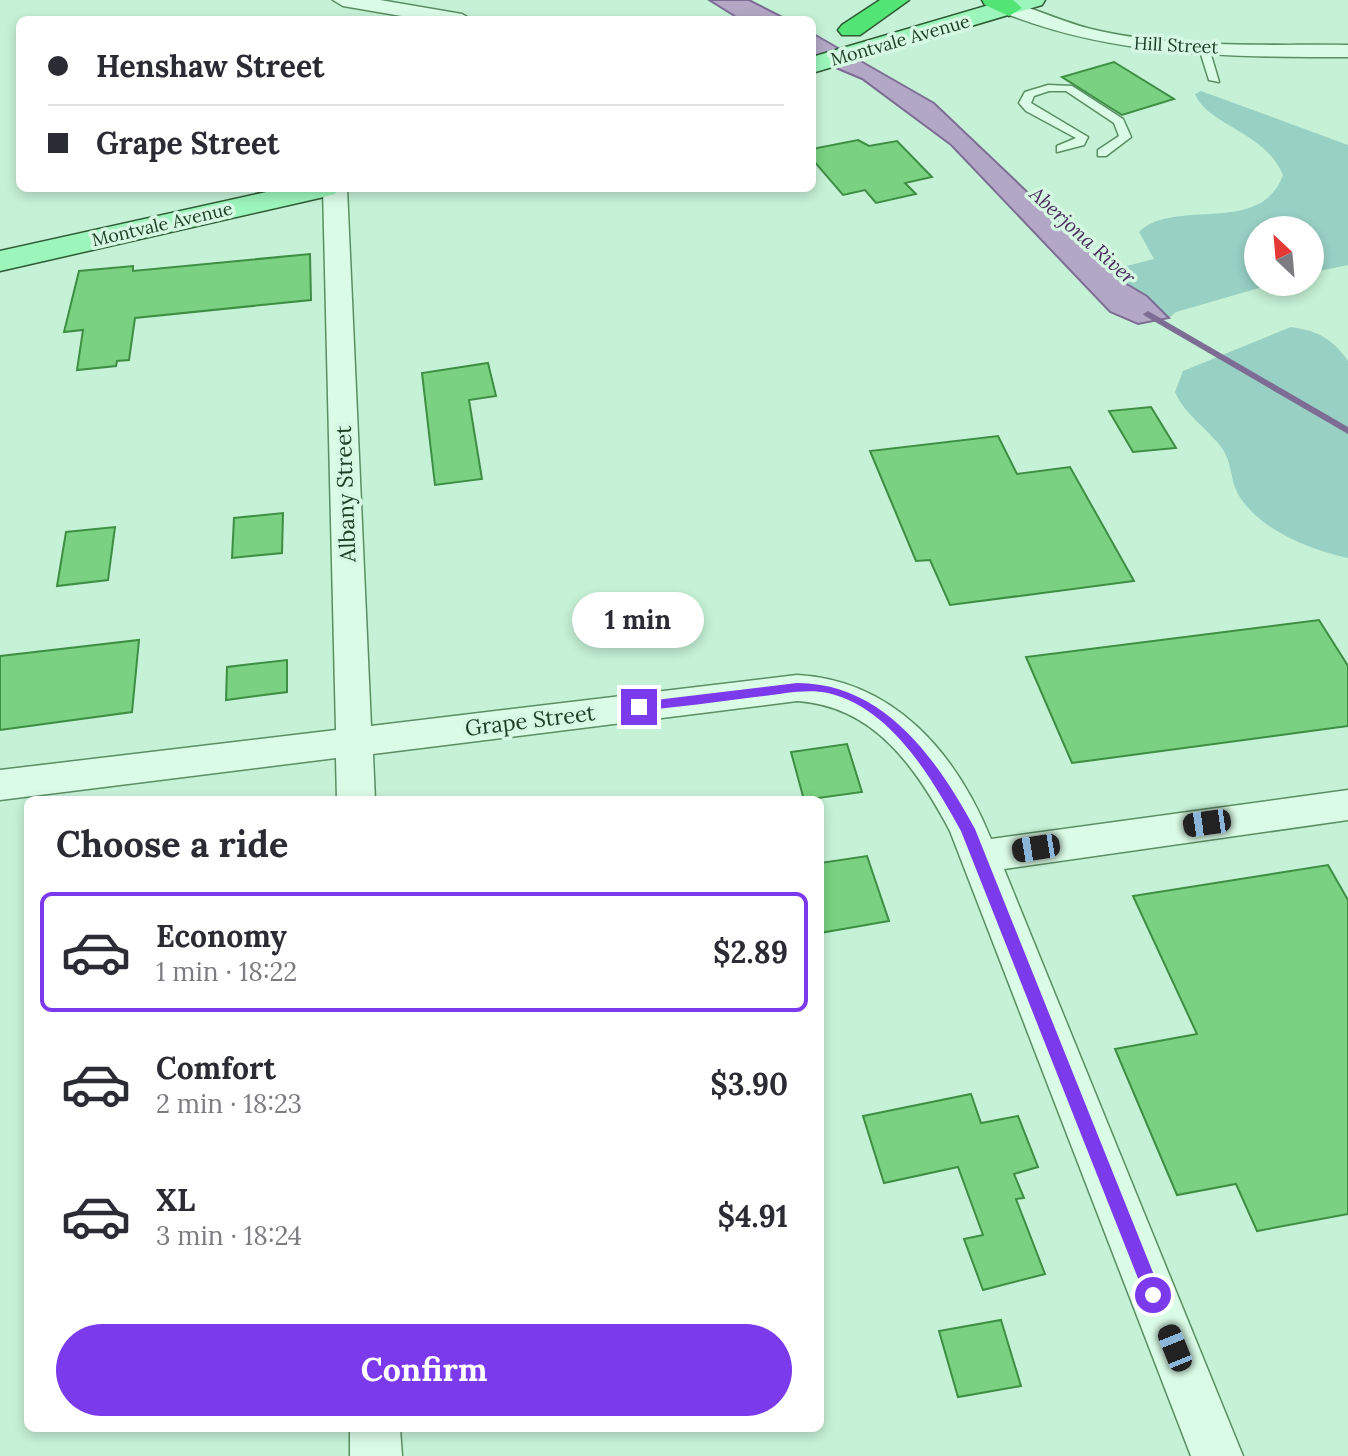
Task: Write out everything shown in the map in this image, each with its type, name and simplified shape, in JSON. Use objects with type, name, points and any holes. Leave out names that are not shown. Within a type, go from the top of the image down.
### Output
[{"type":"highway","points":[[851,30],[897,0]]},
{"type":"main road","name":"Montvale Avenue","points":[[816,64],[1012,3]]},
{"type":"main road","name":"Montvale Avenue","points":[[816,43],[923,6]]},
{"type":"main road","name":"Montvale Avenue","points":[[0,261],[306,192]]},
{"type":"street","points":[[343,0],[438,16]]},
{"type":"street","name":"Hill Street","points":[[1012,3],[1080,35],[1204,48],[1348,51]]},
{"type":"street","name":"Albany Street","points":[[335,192],[356,796]]},
{"type":"street","name":"Grape Street","points":[[0,785],[797,688],[825,688],[862,702],[907,740],[936,773],[955,804],[980,857],[1217,1456]]},
{"type":"street","points":[[980,857],[1348,805]]},
{"type":"street","points":[[375,1432],[376,1456]]},
{"type":"lane","points":[[1204,48],[1215,80]]},
{"type":"lane","points":[[1061,149],[1080,143],[1082,137],[1027,106],[1025,99],[1029,94],[1048,88],[1068,88],[1119,121],[1125,128],[1125,137],[1102,153]]},
{"type":"shaded area","points":[[709,0],[749,0],[780,16],[735,16]]},
{"type":"shaded area","points":[[816,35],[934,103],[1120,280],[1147,296],[1169,318],[1138,324],[1110,312],[951,145],[862,79],[816,60]]},
{"type":"shaded area","points":[[1201,91],[1348,145],[1348,265],[1324,270],[1324,216],[1244,216],[1244,292],[1176,312],[1169,318],[1111,270],[1154,259],[1139,232],[1155,222],[1174,217],[1237,211],[1256,205],[1272,194],[1283,175],[1264,149],[1211,114],[1195,94]]},
{"type":"shaded area","points":[[1291,327],[1324,337],[1348,361],[1348,558],[1302,544],[1272,528],[1247,507],[1238,494],[1222,448],[1184,408],[1175,392],[1183,371]]},
{"type":"building","points":[[1114,62],[1174,99],[1122,115],[1062,77]]},
{"type":"building","points":[[858,140],[869,146],[897,141],[932,177],[905,183],[916,194],[876,203],[865,190],[843,195],[816,164],[816,148]]},
{"type":"building","points":[[310,254],[311,300],[135,318],[129,360],[117,361],[116,366],[77,370],[83,330],[64,332],[79,271],[133,266],[133,271]]},
{"type":"building","points":[[488,363],[496,396],[469,400],[482,479],[435,485],[422,373]]},
{"type":"building","points":[[1151,407],[1176,448],[1133,452],[1109,411]]},
{"type":"building","points":[[998,436],[1017,474],[1070,467],[1134,581],[950,605],[930,560],[916,561],[870,451]]},
{"type":"building","points":[[283,513],[282,553],[232,558],[234,518]]},
{"type":"building","points":[[115,527],[108,580],[57,586],[66,532]]},
{"type":"building","points":[[1319,620],[1348,666],[1348,726],[1072,763],[1026,657]]},
{"type":"building","points":[[139,640],[132,712],[0,730],[0,656]]},
{"type":"building","points":[[287,660],[287,692],[226,700],[227,667]]},
{"type":"building","points":[[847,744],[862,792],[824,797],[803,796],[791,752]]},
{"type":"building","points":[[867,856],[889,921],[824,932],[824,862]]},
{"type":"building","points":[[1328,865],[1348,900],[1348,1214],[1257,1231],[1236,1184],[1177,1195],[1115,1049],[1197,1034],[1133,896]]},
{"type":"building","points":[[971,1094],[981,1123],[1018,1116],[1038,1167],[1014,1174],[1024,1198],[1016,1199],[1045,1274],[983,1290],[964,1239],[983,1235],[958,1167],[884,1183],[863,1116]]},
{"type":"building","points":[[1001,1320],[1021,1386],[958,1397],[939,1331]]},
{"type":"waterway","name":"Aberjona River","points":[[1148,314],[1348,431]]},
{"type":"route","points":[[639,707],[797,688],[825,688],[846,694],[879,714],[899,731],[936,773],[955,804],[980,857],[1153,1295]]}]
